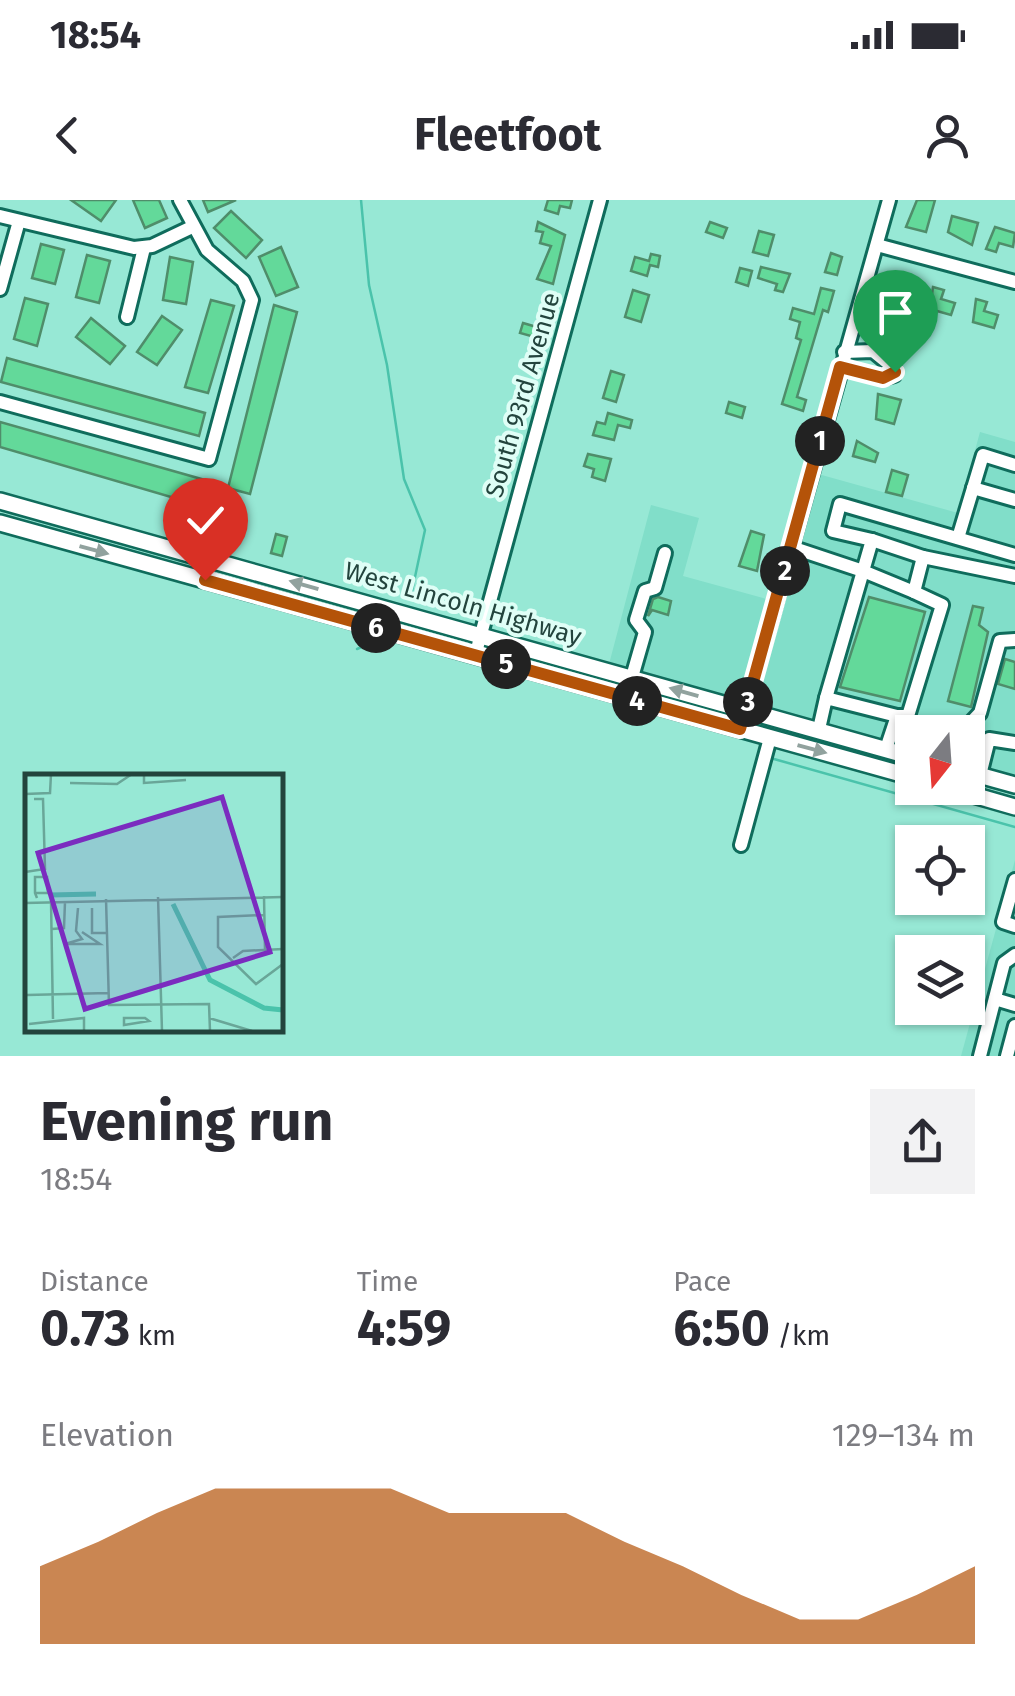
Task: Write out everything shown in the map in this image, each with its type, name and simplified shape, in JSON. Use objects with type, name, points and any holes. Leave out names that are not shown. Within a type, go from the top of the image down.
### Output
[{"type":"main road","name":"West Lincoln Highway","points":[[0,501],[895,751]]},
{"type":"main road","name":"West Lincoln Highway","points":[[0,524],[895,772]]},
{"type":"main road","points":[[985,777],[1015,785]]},
{"type":"main road","points":[[985,798],[1015,806]]},
{"type":"street","points":[[0,402],[208,458],[252,300],[242,281],[212,256],[180,200]]},
{"type":"street","name":"South 93rd Avenue","points":[[475,656],[600,200]]},
{"type":"street","points":[[740,729],[889,200]]},
{"type":"street","points":[[0,216],[144,248],[192,227]]},
{"type":"street","points":[[0,289],[18,221]]},
{"type":"street","points":[[878,245],[1015,282]]},
{"type":"street","points":[[128,317],[144,248]]},
{"type":"street","points":[[840,367],[883,378],[894,375],[894,368],[879,353],[844,352]]},
{"type":"street","points":[[958,538],[983,455],[1015,465]]},
{"type":"street","points":[[973,488],[1015,500]]},
{"type":"street","points":[[1015,555],[840,504],[833,532],[923,557],[1015,576]]},
{"type":"street","points":[[819,729],[872,540]]},
{"type":"street","points":[[791,548],[864,570],[942,605],[908,715]]},
{"type":"street","points":[[632,677],[644,632],[636,620],[645,591],[654,588],[665,553]]},
{"type":"street","points":[[914,592],[923,557]]},
{"type":"street","points":[[978,715],[1000,641],[1015,640]]},
{"type":"street","points":[[826,698],[895,715]]},
{"type":"street","points":[[886,749],[895,722]]},
{"type":"street","points":[[742,846],[770,738]]},
{"type":"street","points":[[985,748],[989,739],[1015,743]]},
{"type":"street","points":[[1015,880],[1003,922],[1015,926]]},
{"type":"street","points":[[980,1056],[1004,963],[1015,955]]},
{"type":"street","points":[[995,999],[1015,1005]]},
{"type":"street","points":[[1007,1056],[1015,1026]]},
{"type":"shaded area","points":[[980,432],[1015,442],[1015,782],[985,773],[985,715],[895,715],[895,748],[745,706],[811,472],[958,513]]},
{"type":"shaded area","points":[[651,505],[699,518],[683,576],[770,600],[741,705],[608,668]]},
{"type":"shaded area","points":[[1015,860],[1015,1056],[961,1056],[970,1025],[985,1025],[985,969]]},
{"type":"building","points":[[71,200],[116,200],[101,221]]},
{"type":"building","points":[[133,200],[159,200],[167,218],[145,228]]},
{"type":"building","points":[[203,200],[236,200],[208,212]]},
{"type":"building","points":[[548,200],[572,200],[570,208],[560,206],[558,214],[545,210]]},
{"type":"building","points":[[917,200],[935,200],[926,232],[906,227]]},
{"type":"building","points":[[231,211],[262,240],[246,258],[214,228]]},
{"type":"building","points":[[952,216],[978,223],[972,245],[948,232]]},
{"type":"building","points":[[538,222],[565,235],[553,284],[537,279],[551,246],[540,243],[543,232],[536,231]]},
{"type":"building","points":[[710,222],[727,228],[723,238],[706,232]]},
{"type":"building","points":[[995,227],[1015,233],[1013,247],[999,243],[996,252],[986,249]]},
{"type":"building","points":[[759,231],[774,235],[768,256],[753,252]]},
{"type":"building","points":[[41,244],[64,250],[55,284],[32,278]]},
{"type":"building","points":[[281,247],[298,287],[276,296],[259,257]]},
{"type":"building","points":[[831,253],[842,257],[837,275],[825,272]]},
{"type":"building","points":[[651,254],[660,256],[658,267],[650,265],[647,276],[631,271],[635,257],[649,261]]},
{"type":"building","points":[[87,255],[110,261],[99,303],[76,297]]},
{"type":"building","points":[[170,257],[193,262],[186,304],[163,300]]},
{"type":"building","points":[[761,267],[790,274],[783,292],[775,290],[777,284],[758,278]]},
{"type":"building","points":[[740,268],[752,271],[748,286],[736,282]]},
{"type":"building","points":[[893,276],[913,285],[908,302],[887,296]]},
{"type":"building","points":[[933,287],[944,290],[941,299],[955,303],[951,315],[930,309]]},
{"type":"building","points":[[821,288],[834,291],[828,312],[823,310],[797,397],[806,400],[803,411],[782,404],[801,340],[796,338],[800,322],[790,319],[793,308],[814,314]]},
{"type":"building","points":[[633,290],[649,295],[641,322],[625,317]]},
{"type":"building","points":[[25,298],[48,304],[37,346],[14,339]]},
{"type":"building","points":[[976,299],[987,302],[984,311],[998,315],[994,328],[973,322]]},
{"type":"building","points":[[211,300],[234,306],[208,393],[185,387]]},
{"type":"building","points":[[274,305],[297,312],[250,494],[228,488]]},
{"type":"building","points":[[162,316],[182,330],[157,365],[137,352]]},
{"type":"building","points":[[91,318],[125,346],[110,364],[76,337]]},
{"type":"building","points":[[523,323],[540,328],[538,338],[520,333]]},
{"type":"building","points":[[900,337],[912,340],[902,360],[892,354]]},
{"type":"building","points":[[7,358],[205,413],[199,436],[1,382]]},
{"type":"building","points":[[611,371],[624,375],[616,402],[603,398]]},
{"type":"building","points":[[878,394],[901,400],[894,424],[876,419]]},
{"type":"building","points":[[729,402],[745,407],[742,418],[726,413]]},
{"type":"building","points":[[608,413],[632,420],[630,428],[618,425],[614,440],[593,435],[597,422],[605,424]]},
{"type":"building","points":[[0,422],[212,482],[219,486],[212,509],[0,447]]},
{"type":"building","points":[[857,441],[878,453],[875,462],[853,456]]},
{"type":"building","points":[[588,454],[611,459],[605,481],[592,477],[594,469],[584,466]]},
{"type":"building","points":[[892,470],[908,475],[902,496],[886,492]]},
{"type":"building","points":[[751,531],[764,535],[757,571],[739,566]]},
{"type":"building","points":[[276,534],[287,537],[282,556],[271,553]]},
{"type":"building","points":[[869,597],[925,612],[900,701],[840,687]]},
{"type":"building","points":[[653,599],[671,601],[668,615],[652,610],[648,616]]},
{"type":"building","points":[[973,606],[983,608],[979,625],[988,632],[971,707],[948,701]]},
{"type":"building","points":[[1005,659],[1015,662],[1015,689],[998,684]]},
{"type":"waterway","points":[[361,200],[369,285],[387,365],[404,479],[425,530],[412,591]]},
{"type":"waterway","points":[[357,649],[364,646]]},
{"type":"waterway","points":[[774,759],[1015,827]]},
{"type":"route","points":[[205,580],[740,729],[840,367],[883,378],[895,372]]}]
